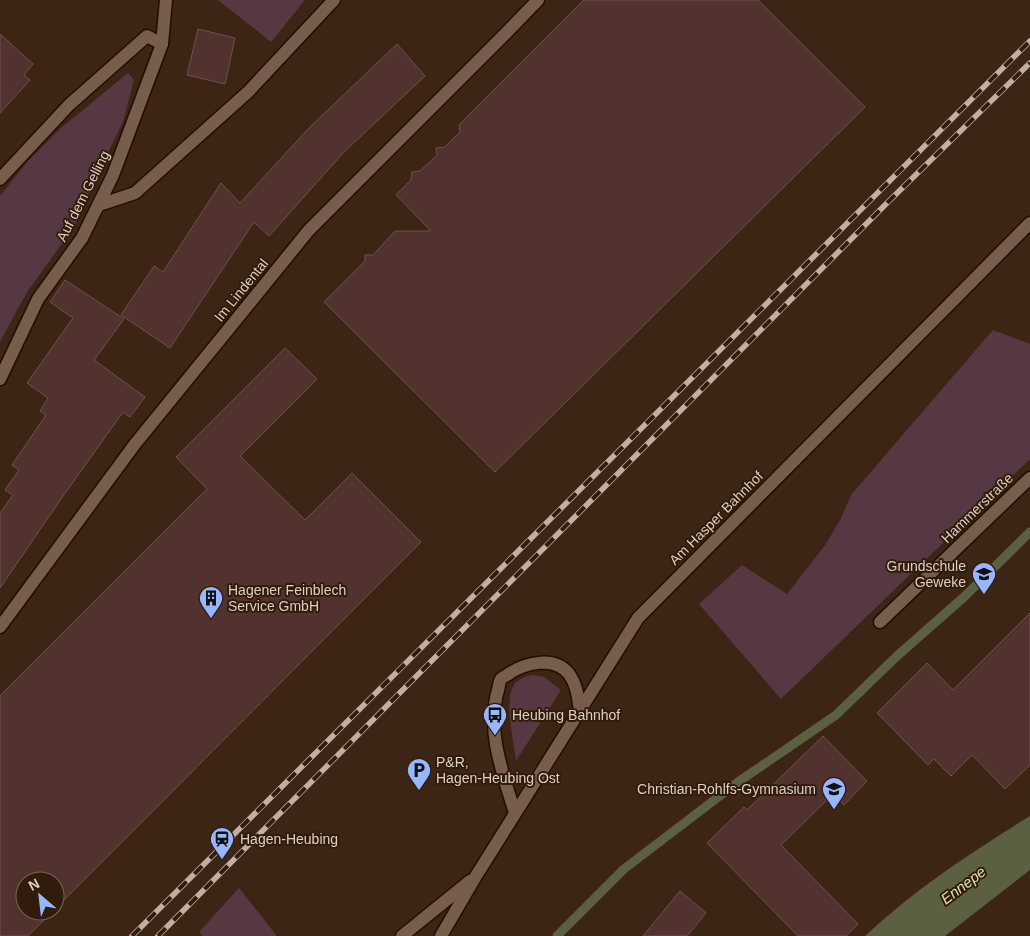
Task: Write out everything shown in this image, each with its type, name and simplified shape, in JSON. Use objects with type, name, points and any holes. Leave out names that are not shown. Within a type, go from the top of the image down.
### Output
[{"type":"street","name":"Auf dem Gelling","points":[[0,379],[38,299],[82,238],[113,175],[162,44],[166,0]]},
{"type":"street","points":[[99,205],[135,193],[248,92],[334,0]]},
{"type":"street","name":"Im Lindental","points":[[0,627],[135,444],[309,230],[538,0]]},
{"type":"street","points":[[0,179],[69,105],[147,36],[162,44]]},
{"type":"street","name":"Am Hasper Bahnhof","points":[[441,936],[515,813],[638,618],[1030,223]]},
{"type":"street","name":"Hammerstraße","points":[[880,622],[1030,478]]},
{"type":"street","points":[[515,813],[502,772],[494,736],[495,701],[501,679],[518,667],[539,662],[557,664],[568,673],[576,686],[580,710]]},
{"type":"street","name":"Am Hasper Bahnhof","points":[[402,936],[476,876]]},
{"type":"shaded area","points":[[218,0],[305,0],[271,42]]},
{"type":"shaded area","points":[[128,73],[134,80],[123,122],[74,227],[27,292],[0,342],[0,196],[28,161],[61,128]]},
{"type":"shaded area","points":[[993,330],[1030,344],[1030,459],[781,699],[699,604],[742,565],[787,594],[826,544],[840,520],[851,495]]},
{"type":"shaded area","points":[[532,675],[544,677],[561,690],[516,761],[509,712],[510,694],[516,682]]},
{"type":"shaded area","points":[[239,888],[277,936],[202,936],[199,932]]},
{"type":"water","name":"Ennepe","points":[[1030,816],[1030,870],[945,936],[865,936],[904,902],[944,872]]},
{"type":"building","points":[[584,0],[758,0],[865,107],[495,472],[324,302],[365,261],[365,255],[373,255],[395,231],[431,231],[396,195],[411,180],[412,172],[420,171],[437,155],[436,148],[445,147],[460,132],[459,125]]},
{"type":"building","points":[[198,29],[235,38],[225,84],[187,75]]},
{"type":"building","points":[[0,34],[33,64],[24,75],[30,80],[0,113]]},
{"type":"building","points":[[397,44],[425,76],[344,152],[269,236],[254,222],[170,348],[121,315],[154,266],[163,272],[221,183],[240,203],[309,128]]},
{"type":"building","points":[[65,280],[124,319],[94,360],[145,397],[130,417],[123,412],[0,588],[0,513],[13,495],[5,490],[19,470],[12,465],[46,415],[40,411],[48,398],[27,383],[73,318],[50,302]]},
{"type":"building","name":"Hagener Feinblech Service GmbH","points":[[285,348],[317,379],[240,456],[305,520],[352,473],[421,542],[65,899],[65,871],[15,871],[15,921],[43,921],[28,936],[0,936],[0,696],[207,489],[176,457]]},
{"type":"building","points":[[1030,613],[1030,765],[1005,789],[972,755],[951,776],[934,759],[928,765],[877,713],[927,663],[953,690]]},
{"type":"building","points":[[823,736],[867,781],[844,805],[833,794],[781,845],[858,924],[846,936],[798,936],[707,843],[744,807],[747,810]]},
{"type":"building","points":[[680,891],[706,913],[687,936],[643,936]]},
{"type":"waterway","points":[[557,936],[624,869],[738,782],[836,715],[897,656],[964,597],[1030,532]]},
{"type":"railway","points":[[132,936],[1030,41]]},
{"type":"railway","points":[[158,936],[889,201],[1030,63]]},
{"type":"place","name":"Grundschule Geweke","points":[[984,595]]},
{"type":"place","name":"Hagener Feinblech Service GmbH","points":[[211,619]]},
{"type":"place","name":"Heubing Bahnhof","points":[[495,736]]},
{"type":"place","name":"P&R, Hagen-Heubing Ost","points":[[419,791]]},
{"type":"place","name":"Christian-Rohlfs-Gymnasium","points":[[834,810]]},
{"type":"place","name":"Hagen-Heubing","points":[[222,860]]}]
